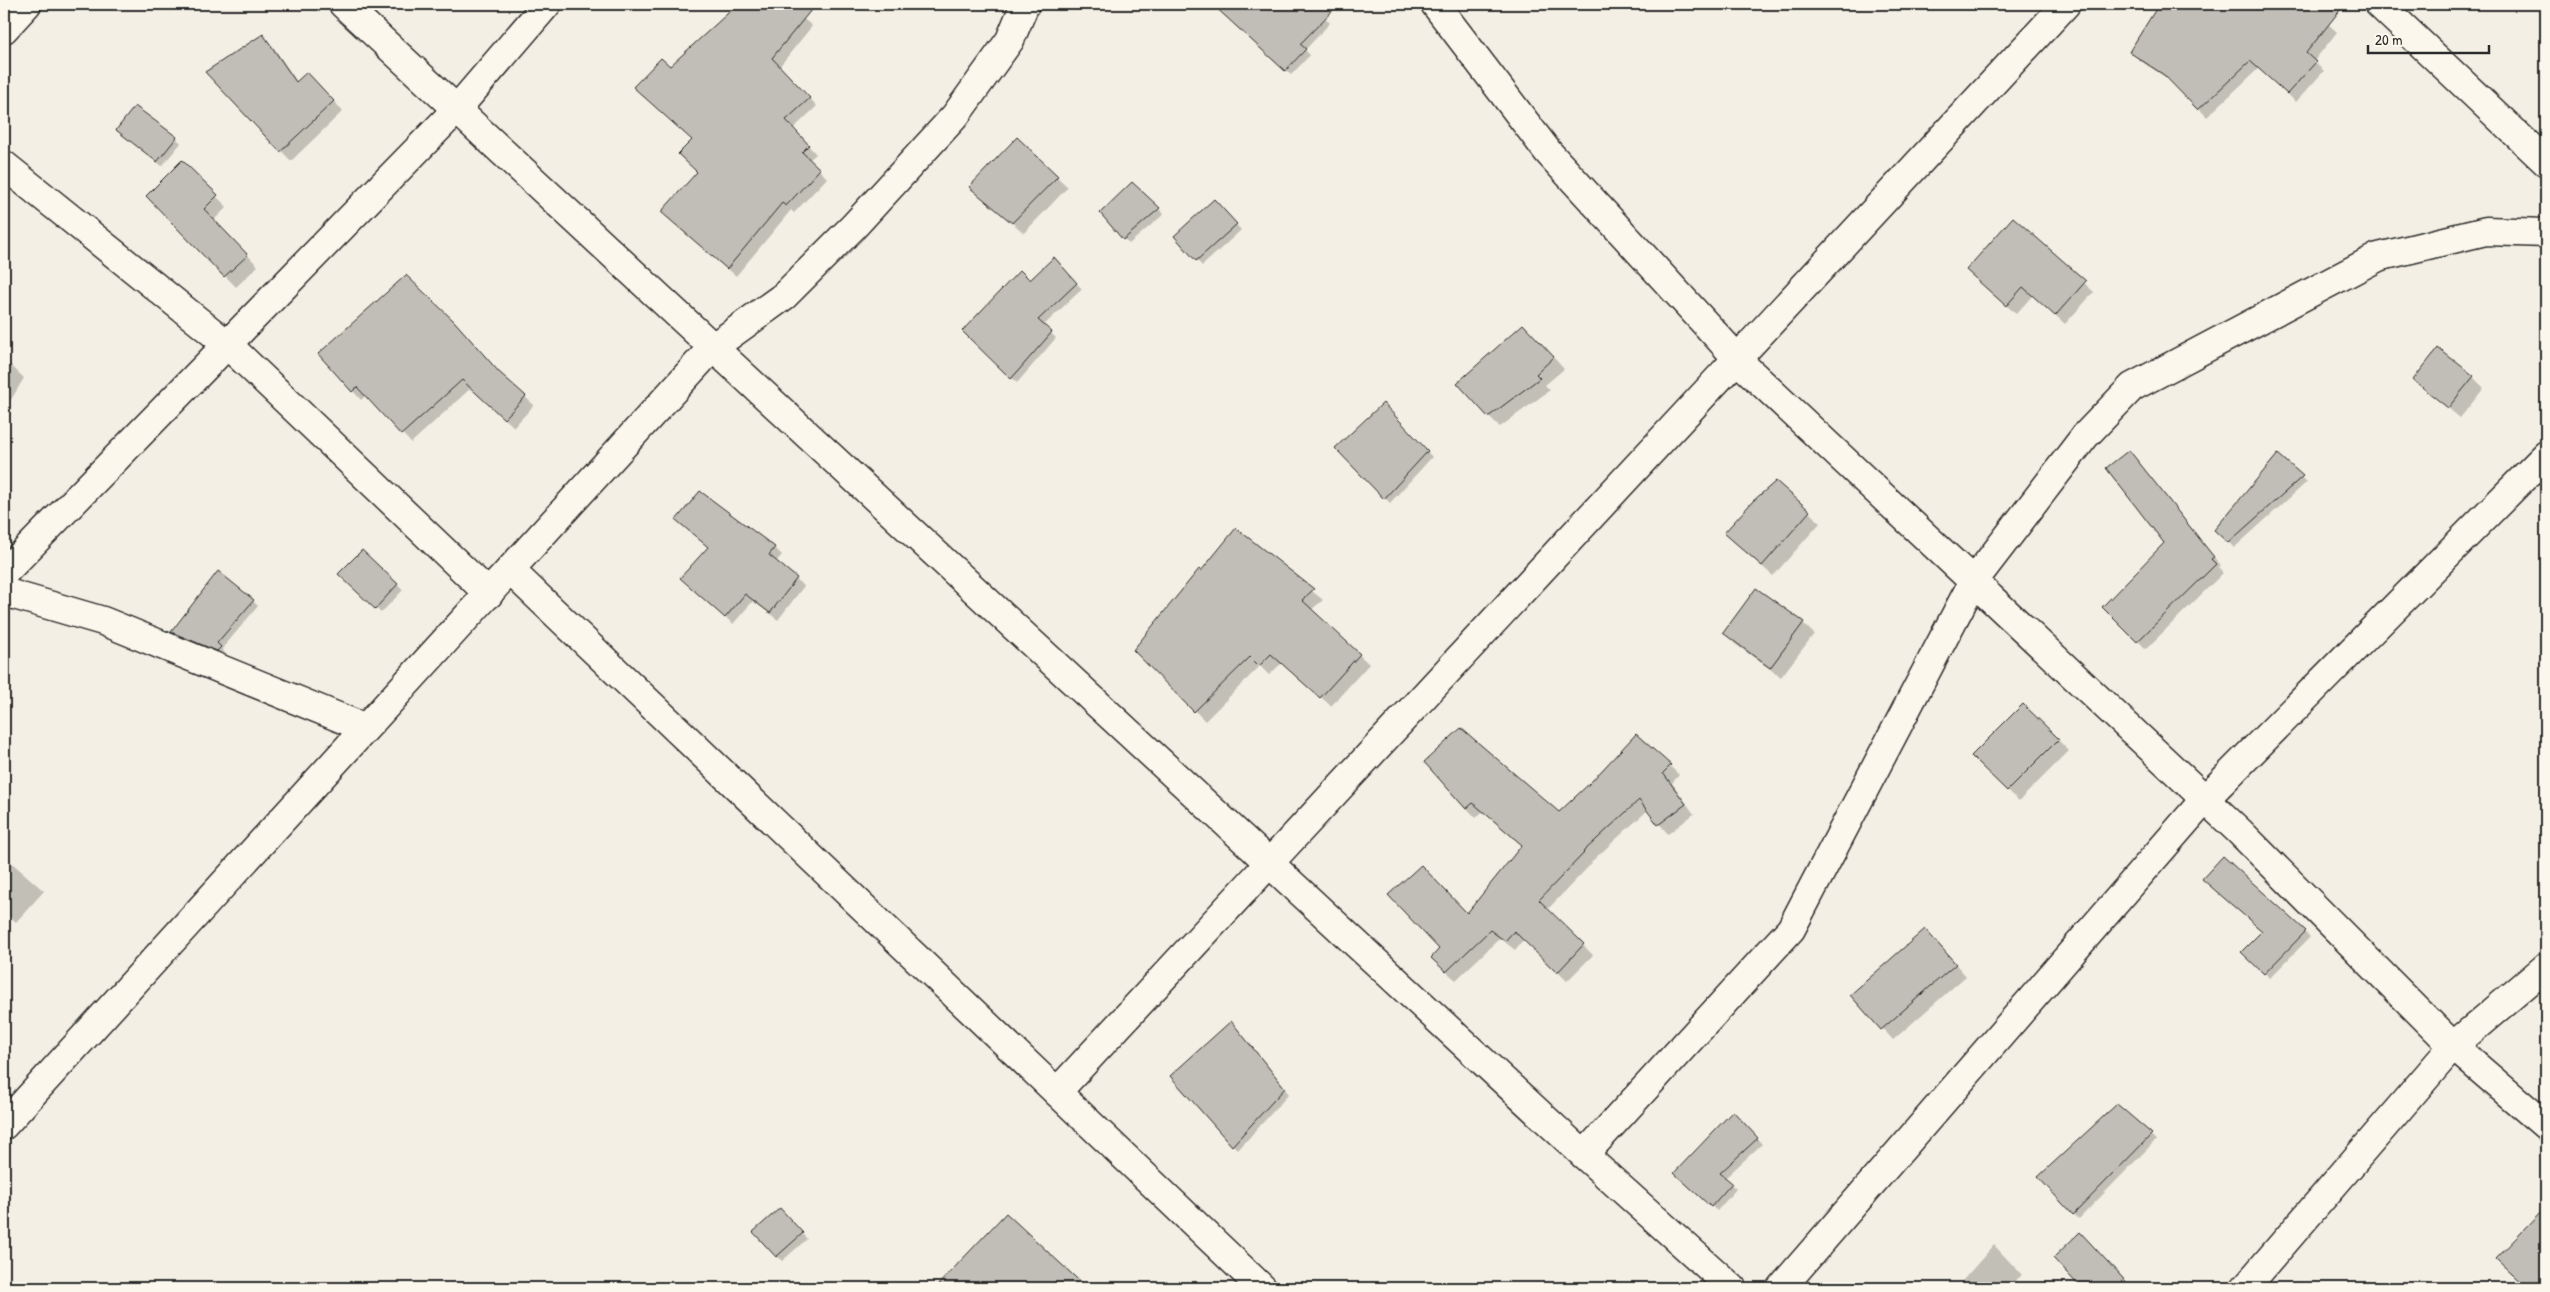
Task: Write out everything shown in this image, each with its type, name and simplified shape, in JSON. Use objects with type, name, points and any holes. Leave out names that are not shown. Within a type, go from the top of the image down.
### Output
[{"type":"street","points":[[4,28],[27,4]]},
{"type":"street","points":[[343,4],[1268,863],[1584,1155],[1732,1288]]},
{"type":"street","points":[[4,574],[456,110],[547,4]]},
{"type":"street","points":[[4,1125],[712,348],[784,296],[955,116],[1010,40],[1025,4]]},
{"type":"street","points":[[1435,4],[1548,152],[1738,358],[2204,799],[2453,1046],[2546,1126]]},
{"type":"street","points":[[1057,1092],[2066,4]]},
{"type":"street","points":[[2379,4],[2546,162]]},
{"type":"street","points":[[4,165],[228,345],[489,594]]},
{"type":"street","points":[[1584,1155],[1791,929],[1973,582],[2085,436],[2132,387],[2378,257],[2486,231],[2546,233]]},
{"type":"street","points":[[1780,1288],[2204,799],[2546,454]]},
{"type":"street","points":[[510,570],[1262,1288]]},
{"type":"street","points":[[4,592],[103,621],[366,728]]},
{"type":"street","points":[[2245,1288],[2453,1046],[2546,967]]},
{"type":"building","points":[[738,4],[816,4],[772,58],[810,98],[786,120],[809,145],[802,152],[820,169],[786,206],[782,203],[727,269],[661,212],[697,172],[678,154],[692,140],[633,87],[661,58],[670,66]]},
{"type":"building","points":[[1212,4],[1339,4],[1300,44],[1306,49],[1285,71]]},
{"type":"building","points":[[2159,4],[2345,4],[2306,53],[2316,62],[2287,94],[2250,61],[2198,110],[2164,75],[2129,52]]},
{"type":"building","points":[[263,34],[296,82],[307,72],[334,101],[280,152],[205,72]]},
{"type":"building","points":[[135,106],[177,137],[157,162],[116,130]]},
{"type":"building","points":[[1017,137],[1058,176],[1012,223],[969,187]]},
{"type":"building","points":[[182,160],[218,195],[204,209],[248,255],[224,277],[146,196]]},
{"type":"building","points":[[1132,182],[1160,208],[1123,240],[1100,213]]},
{"type":"building","points":[[1214,199],[1237,224],[1196,261],[1174,236]]},
{"type":"building","points":[[2013,217],[2086,281],[2055,316],[2023,287],[2006,306],[1966,270]]},
{"type":"building","points":[[1054,257],[1077,283],[1038,320],[1052,332],[1011,379],[962,331],[1020,270],[1030,280]]},
{"type":"building","points":[[406,275],[454,321],[499,372],[526,396],[504,419],[462,380],[401,435],[357,387],[352,392],[318,354]]},
{"type":"building","points":[[1523,324],[1554,357],[1536,374],[1540,378],[1488,417],[1457,383]]},
{"type":"building","points":[[2438,348],[2474,376],[2448,408],[2413,380]]},
{"type":"building","points":[[1383,403],[1428,451],[1384,499],[1335,448]]},
{"type":"building","points":[[2129,450],[2214,557],[2211,559],[2216,564],[2137,642],[2102,607],[2164,543],[2106,468]]},
{"type":"building","points":[[2278,454],[2303,476],[2228,543],[2214,530]]},
{"type":"building","points":[[1776,481],[1810,511],[1762,566],[1724,533],[1753,501]]},
{"type":"building","points":[[700,491],[775,547],[769,555],[797,578],[770,613],[745,594],[725,618],[680,578],[708,547],[676,520]]},
{"type":"building","points":[[1236,528],[1314,589],[1302,600],[1360,654],[1320,698],[1271,654],[1259,666],[1250,657],[1194,712],[1133,650],[1199,569],[1201,571]]},
{"type":"building","points":[[362,550],[398,584],[375,609],[338,574]]},
{"type":"building","points":[[218,571],[254,600],[217,643],[221,647],[217,651],[171,632]]},
{"type":"building","points":[[1756,588],[1804,622],[1770,668],[1723,633]]},
{"type":"building","points":[[2023,704],[2059,739],[2007,791],[1971,756]]},
{"type":"building","points":[[1461,728],[1559,812],[1590,783],[1636,734],[1671,765],[1663,773],[1686,804],[1658,825],[1639,800],[1583,852],[1539,900],[1584,944],[1557,973],[1514,931],[1505,941],[1490,930],[1446,972],[1431,958],[1439,949],[1388,895],[1421,865],[1467,913],[1522,845],[1473,803],[1466,809],[1424,762]]},
{"type":"building","points":[[2223,856],[2306,931],[2264,974],[2241,952],[2262,931],[2202,879]]},
{"type":"building","points":[[1925,929],[1956,964],[1881,1030],[1850,995]]},
{"type":"building","points":[[1231,1021],[1285,1088],[1232,1146],[1170,1076]]},
{"type":"building","points":[[2117,1104],[2152,1134],[2073,1215],[2038,1177]]},
{"type":"building","points":[[1733,1111],[1758,1138],[1720,1173],[1732,1183],[1711,1207],[1674,1173]]},
{"type":"building","points":[[2546,1207],[2546,1288],[2527,1288],[2496,1259]]},
{"type":"building","points":[[780,1208],[803,1233],[776,1257],[753,1232]]},
{"type":"building","points":[[1006,1213],[1087,1288],[935,1288]]},
{"type":"building","points":[[2080,1232],[2132,1288],[2081,1288],[2053,1258]]}]
